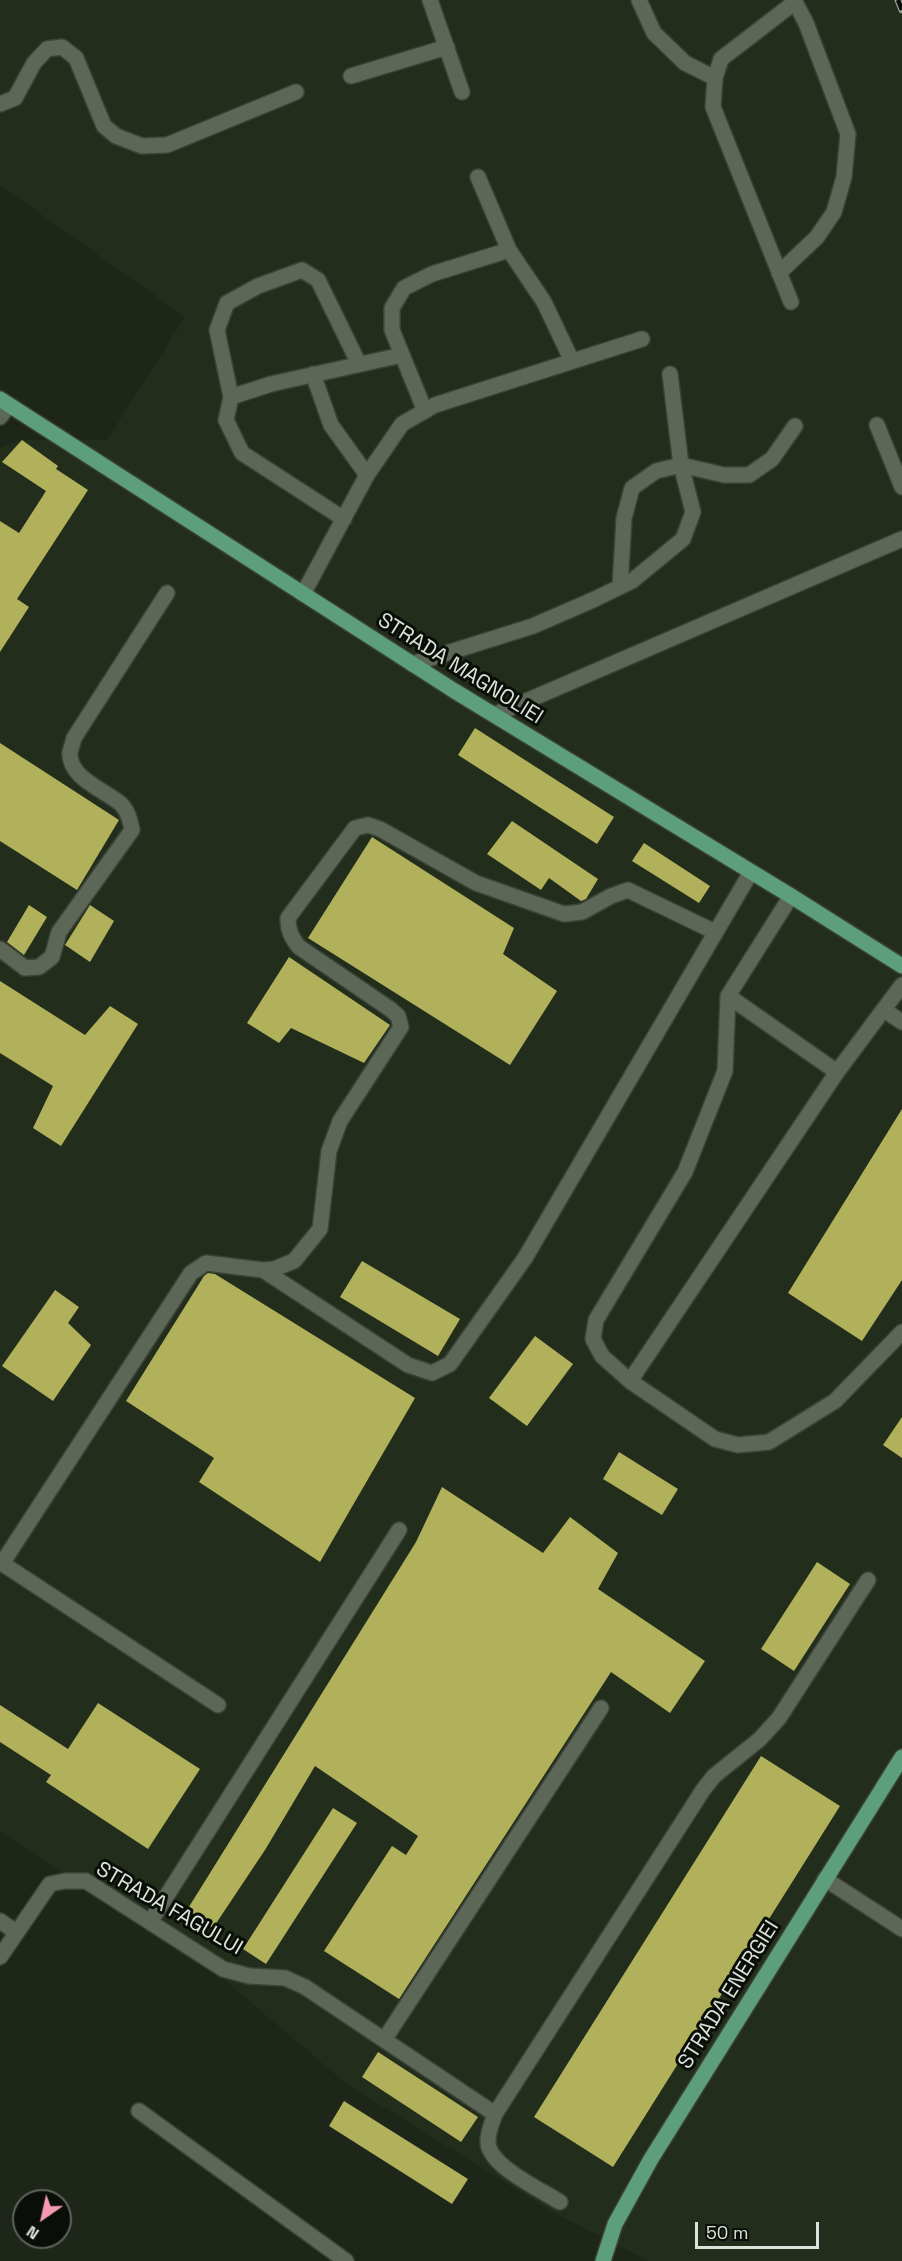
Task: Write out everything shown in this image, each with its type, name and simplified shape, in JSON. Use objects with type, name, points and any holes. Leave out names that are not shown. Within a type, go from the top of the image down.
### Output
[{"type":"main road","name":"STRADA MAGNOLIEI","points":[[3,407],[494,715],[902,966]]},
{"type":"main road","name":"STRADA ENERGIEI","points":[[603,2261],[615,2224],[651,2159],[902,1757]]},
{"type":"street","points":[[430,0],[462,92]]},
{"type":"street","points":[[639,0],[654,33],[685,63],[715,78]]},
{"type":"street","points":[[779,273],[817,237],[834,212],[844,177],[848,134],[806,23],[795,1],[720,59],[715,78],[713,107],[779,273],[791,302]]},
{"type":"street","points":[[0,105],[15,98],[34,63],[47,49],[62,47],[76,58],[104,126],[116,136],[142,146],[167,145],[296,92]]},
{"type":"street","points":[[351,76],[447,47]]},
{"type":"street","points":[[478,177],[509,250],[544,303],[572,361]]},
{"type":"street","points":[[425,411],[392,330],[392,308],[404,288],[432,274],[509,250]]},
{"type":"street","points":[[344,519],[242,453],[226,420],[231,397],[217,330],[227,303],[258,286],[302,270],[318,280],[359,364]]},
{"type":"street","points":[[303,594],[367,475],[402,424],[435,405],[642,339]]},
{"type":"street","points":[[231,397],[271,384],[402,355]]},
{"type":"street","points":[[313,374],[331,425],[367,475]]},
{"type":"street","points":[[412,664],[533,626],[620,586],[632,580],[683,539],[693,512],[681,465],[670,374]]},
{"type":"street","points":[[877,425],[902,487]]},
{"type":"street","points":[[620,586],[624,518],[632,488],[656,471],[681,465],[724,475],[749,475],[772,459],[795,426]]},
{"type":"street","points":[[494,715],[902,539]]},
{"type":"street","points":[[0,949],[25,968],[39,967],[51,957],[59,932],[132,830],[130,819],[122,805],[85,780],[73,767],[70,753],[74,738],[167,593]]},
{"type":"street","points":[[218,1705],[2,1562],[191,1273],[206,1263],[263,1270],[274,1269],[294,1262],[320,1229],[330,1151],[340,1121],[401,1027],[398,1016],[390,1009],[299,947],[288,928],[288,918],[355,828],[368,825],[380,829],[476,883],[564,914],[582,912],[610,896],[628,890],[715,932]]},
{"type":"street","points":[[263,1270],[408,1365],[432,1372],[450,1364],[525,1258],[752,872]]},
{"type":"street","points":[[791,896],[728,996],[725,1071],[685,1172],[596,1320],[593,1340],[602,1356],[630,1380],[716,1438],[738,1445],[769,1442],[835,1401],[902,1332]]},
{"type":"street","points":[[630,1380],[837,1072],[902,985]]},
{"type":"street","points":[[728,996],[837,1072]]},
{"type":"street","points":[[884,1010],[902,1022]]},
{"type":"street","points":[[150,1923],[399,1530]]},
{"type":"street","points":[[560,2202],[499,2163],[490,2153],[488,2141],[495,2114],[703,1790],[714,1776],[760,1739],[778,1718],[868,1580]]},
{"type":"street","points":[[384,2040],[602,1708]]},
{"type":"street","points":[[825,1880],[902,1929]]},
{"type":"street","name":"STRADA FAGULUI","points":[[0,1956],[50,1884],[86,1881],[224,1968],[249,1976],[285,1978],[304,1987],[495,2114]]},
{"type":"street","points":[[0,1921],[16,1932]]},
{"type":"street","points":[[139,2110],[346,2261]]},
{"type":"shaded area","points":[[0,0],[902,0],[902,2261],[648,2261],[551,2211],[344,2082],[219,1975],[0,1831],[0,448],[22,440],[107,440],[185,317],[0,185]]},
{"type":"building","points":[[22,440],[58,466],[56,469],[88,490],[17,599],[29,607],[0,652],[0,521],[19,533],[46,491],[2,462]]},
{"type":"building","points":[[475,728],[614,817],[597,844],[458,755]]},
{"type":"building","points":[[0,743],[119,820],[77,890],[0,841]]},
{"type":"building","points":[[512,821],[598,879],[586,899],[581,901],[549,878],[541,890],[487,854]]},
{"type":"building","points":[[372,837],[514,928],[503,954],[557,991],[510,1065],[308,938]]},
{"type":"building","points":[[644,843],[710,886],[699,903],[632,861]]},
{"type":"building","points":[[29,905],[47,917],[24,955],[7,942]]},
{"type":"building","points":[[90,905],[114,921],[90,962],[65,945]]},
{"type":"building","points":[[289,957],[390,1025],[364,1063],[291,1028],[279,1043],[247,1023]]},
{"type":"building","points":[[0,981],[85,1035],[110,1006],[138,1024],[61,1146],[33,1128],[53,1086],[0,1053]]},
{"type":"building","points":[[902,1109],[902,1280],[862,1341],[788,1293]]},
{"type":"building","points":[[362,1261],[460,1319],[438,1356],[340,1297]]},
{"type":"building","points":[[208,1273],[215,1274],[415,1398],[320,1562],[199,1482],[214,1458],[126,1401]]},
{"type":"building","points":[[55,1290],[79,1307],[68,1323],[91,1345],[53,1401],[2,1366]]},
{"type":"building","points":[[535,1336],[573,1364],[527,1426],[489,1398]]},
{"type":"building","points":[[902,1417],[902,1458],[883,1445]]},
{"type":"building","points":[[619,1452],[678,1489],[662,1515],[603,1479]]},
{"type":"building","points":[[442,1487],[543,1553],[570,1517],[618,1553],[598,1589],[705,1661],[670,1713],[611,1672],[399,1999],[324,1951],[392,1846],[406,1855],[418,1836],[315,1766],[265,1850],[213,1928],[187,1910],[416,1542]]},
{"type":"building","points":[[817,1562],[850,1584],[794,1671],[761,1649]]},
{"type":"building","points":[[98,1703],[200,1769],[148,1849],[46,1782],[51,1775],[0,1742],[0,1705],[68,1749]]},
{"type":"building","points":[[761,1756],[840,1806],[613,2167],[534,2117]]},
{"type":"building","points":[[333,1808],[357,1823],[266,1964],[243,1949]]},
{"type":"building","points":[[378,2052],[478,2117],[461,2142],[362,2077]]},
{"type":"building","points":[[344,2101],[468,2179],[452,2204],[329,2126]]},
{"type":"railway","points":[[898,0],[902,10]]}]
